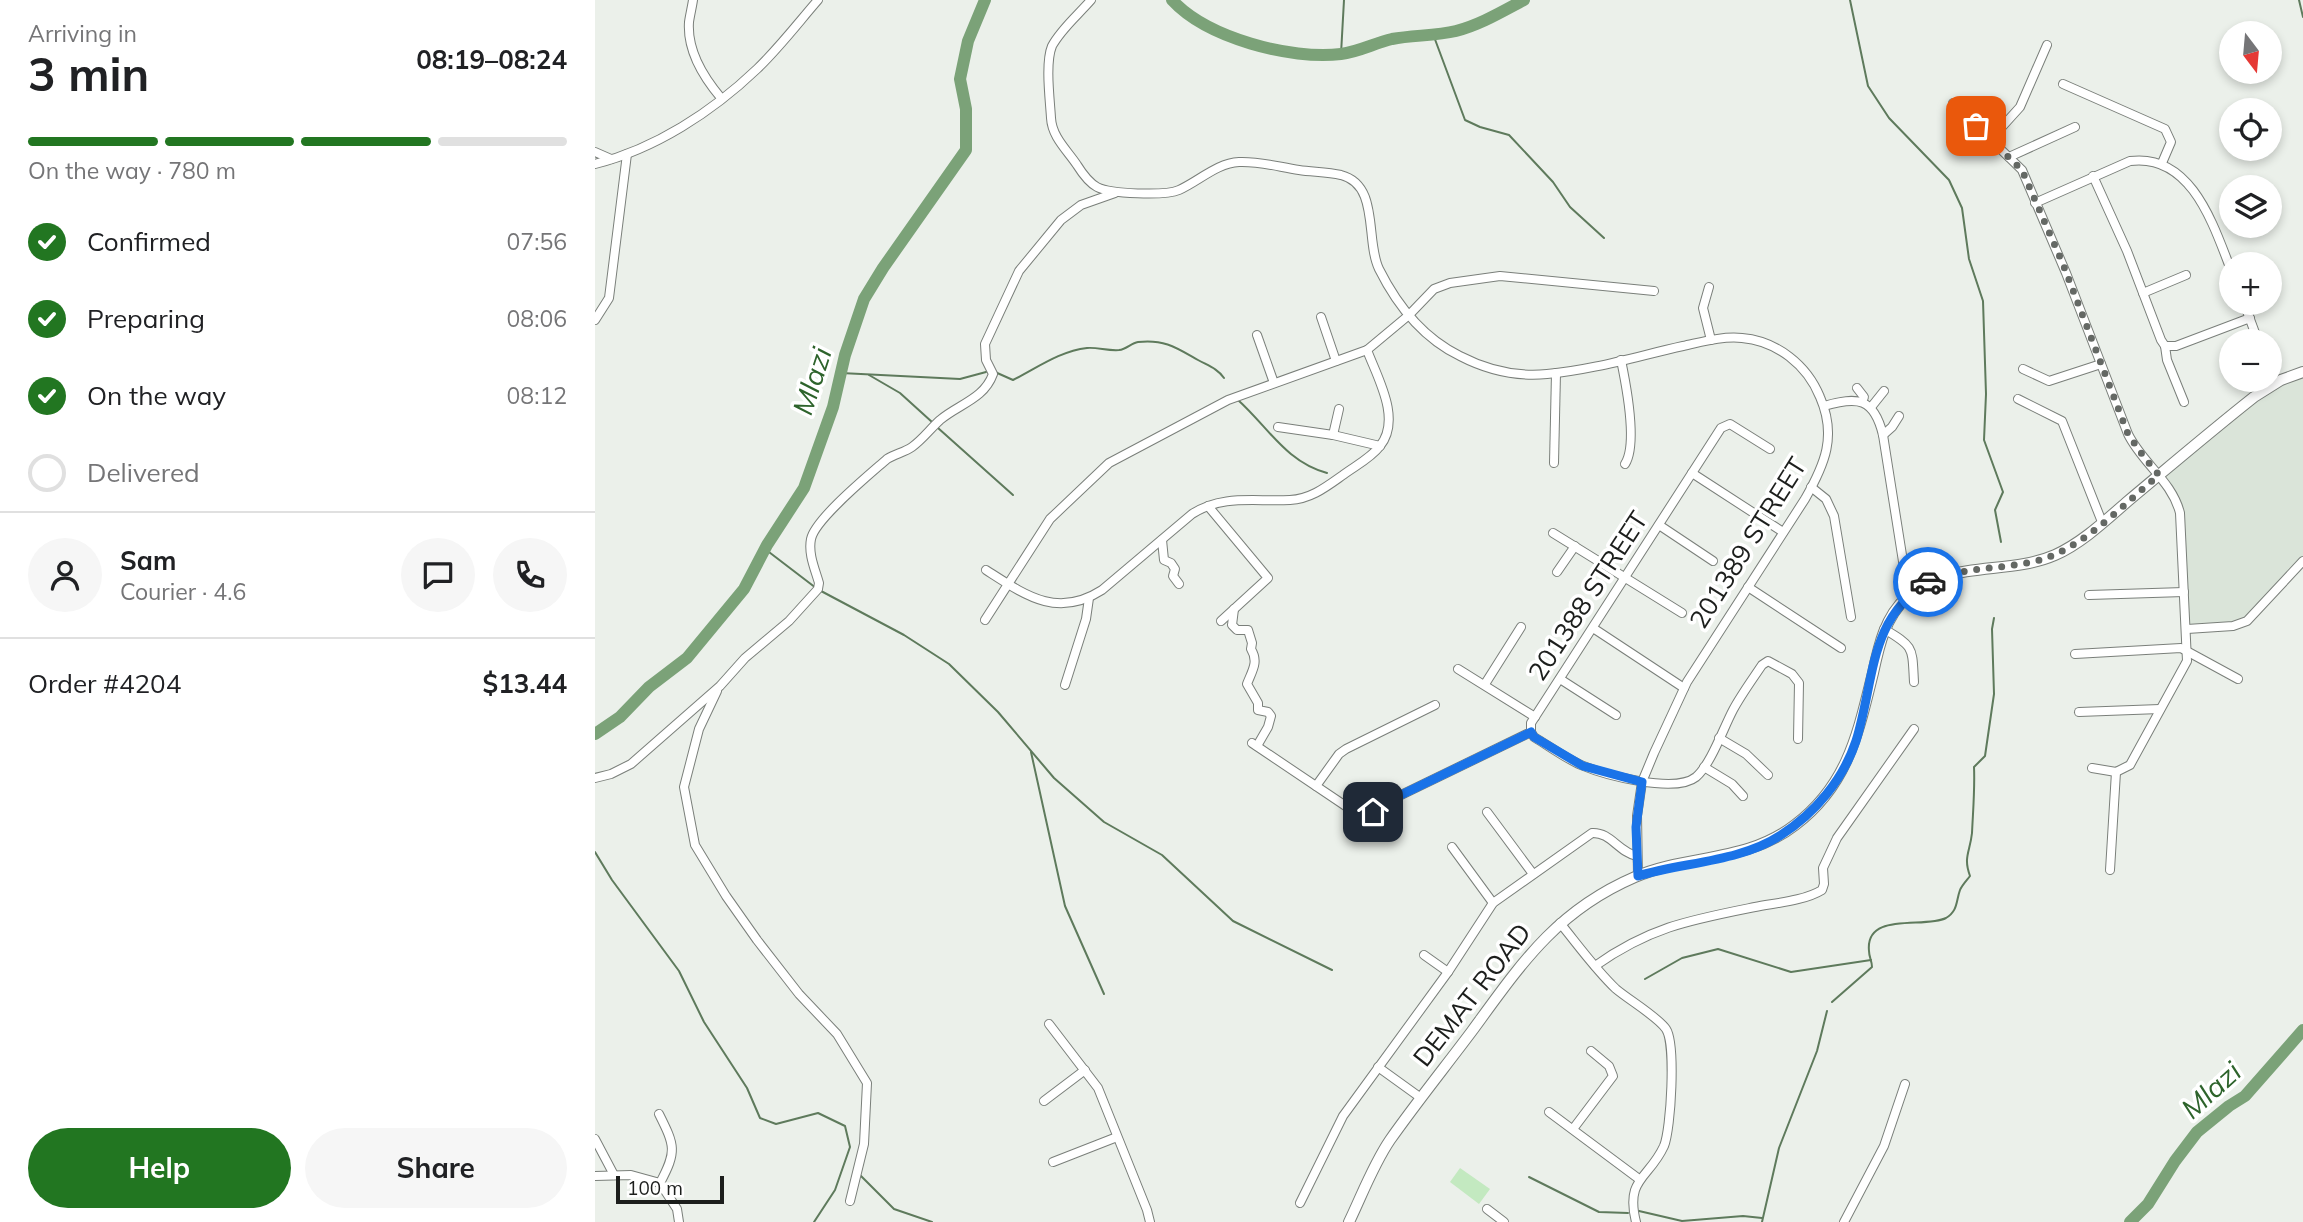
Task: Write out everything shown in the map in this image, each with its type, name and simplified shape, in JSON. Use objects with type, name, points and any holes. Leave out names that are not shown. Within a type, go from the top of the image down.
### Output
[{"type":"street","points":[[693,0],[689,24],[694,52],[704,76],[720,98]]},
{"type":"street","points":[[595,164],[627,154],[690,121],[755,71],[818,0]]},
{"type":"street","points":[[1091,0],[1065,28],[1051,49],[1051,122],[1060,142],[1088,180],[1099,188],[1117,192]]},
{"type":"street","points":[[1991,139],[2019,107],[2047,45]]},
{"type":"street","points":[[2063,84],[2165,129],[2171,142],[2162,163]]},
{"type":"street","points":[[1953,103],[2022,170],[2063,264],[2131,440],[2176,499],[2181,513],[2188,650],[2184,669],[2130,765],[2116,772],[2092,768]]},
{"type":"street","points":[[2009,157],[2075,127]]},
{"type":"street","points":[[595,152],[611,159]]},
{"type":"street","points":[[595,320],[608,298],[627,154]]},
{"type":"street","points":[[2035,202],[2130,161],[2162,163],[2178,172],[2187,182],[2224,252]]},
{"type":"street","name":"201389 STREET","points":[[1117,192],[1165,194],[1179,190],[1225,165],[1237,162],[1340,175],[1352,180],[1363,192],[1378,267],[1397,300],[1433,339],[1476,364],[1508,373],[1556,373],[1711,340],[1742,338],[1777,349],[1790,357],[1811,379],[1828,421],[1828,444],[1822,467],[1684,688],[1642,782],[1636,827],[1638,876]]},
{"type":"street","points":[[2093,176],[2165,345],[2167,360],[2184,402]]},
{"type":"street","points":[[595,778],[631,764],[720,686],[745,658],[789,621],[818,589],[819,583],[810,549],[811,536],[821,521],[887,459],[910,448],[928,435],[941,419],[981,395],[989,386],[993,374],[986,360],[985,344],[1019,271],[1061,219],[1081,205],[1117,192]]},
{"type":"street","points":[[2143,293],[2186,275]]},
{"type":"street","points":[[985,620],[1050,519],[1104,467],[1228,400],[1367,350],[1409,315],[1434,289],[1450,283],[1494,276],[1654,291]]},
{"type":"street","points":[[1709,287],[1703,308],[1711,340]]},
{"type":"street","points":[[2249,315],[2254,329]]},
{"type":"street","points":[[1321,317],[1336,361]]},
{"type":"street","points":[[2165,345],[2176,346],[2250,318]]},
{"type":"street","points":[[1257,335],[1274,383]]},
{"type":"street","points":[[986,570],[1009,585],[1050,603],[1067,604],[1089,598],[1192,514],[1207,506],[1227,500],[1292,500],[1304,498],[1324,488],[1372,455],[1388,431],[1389,414],[1367,350]]},
{"type":"street","points":[[1621,360],[1629,399],[1630,454],[1625,464]]},
{"type":"street","points":[[2023,369],[2046,381],[2053,381],[2101,364]]},
{"type":"street","name":"DEMAT ROAD","points":[[2282,380],[2303,372]]},
{"type":"street","points":[[1554,463],[1556,373]]},
{"type":"street","points":[[1857,388],[1864,397],[1862,402]]},
{"type":"street","points":[[1872,406],[1884,391]]},
{"type":"street","name":"DEMAT ROAD","points":[[1349,1222],[1389,1142],[1521,964],[1560,923],[1593,899],[1638,876],[1745,851],[1779,836],[1814,809],[1829,791],[1852,751],[1884,629],[1901,603],[1929,582],[1957,572],[2022,564],[2043,559],[2071,546],[2262,392]]},
{"type":"street","points":[[2018,399],[2062,421],[2102,523]]},
{"type":"street","points":[[1824,406],[1839,401],[1862,402],[1872,406],[1882,435],[1905,573]]},
{"type":"street","points":[[1333,435],[1339,409]]},
{"type":"street","points":[[1882,435],[1892,427],[1899,415]]},
{"type":"street","name":"201388 STREET","points":[[1531,732],[1531,723],[1721,428],[1727,423],[1770,449]]},
{"type":"street","points":[[1278,427],[1333,435],[1380,446]]},
{"type":"street","points":[[1692,473],[1783,532]]},
{"type":"street","points":[[1811,487],[1826,499],[1834,516],[1851,617]]},
{"type":"street","points":[[1207,506],[1268,578],[1221,621]]},
{"type":"street","points":[[1659,525],[1713,561]]},
{"type":"street","points":[[1553,533],[1682,614]]},
{"type":"street","points":[[1162,540],[1164,560],[1171,563],[1175,569],[1173,576],[1179,584]]},
{"type":"street","points":[[1557,572],[1575,546]]},
{"type":"street","points":[[2187,629],[2233,626],[2247,621],[2303,561]]},
{"type":"street","points":[[1748,587],[1841,648]]},
{"type":"street","points":[[2089,595],[2184,592]]},
{"type":"street","points":[[1065,684],[1086,619],[1089,598]]},
{"type":"street","points":[[1234,609],[1232,625],[1237,630],[1248,631],[1251,649],[1255,655],[1254,673],[1247,684],[1258,703],[1258,710],[1268,712],[1271,716],[1268,727],[1255,744],[1359,816],[1364,816],[1401,795],[1531,732],[1534,737],[1583,766],[1642,782],[1677,785],[1695,778],[1704,767],[1735,707],[1762,665],[1768,661],[1792,674],[1799,683],[1798,739]]},
{"type":"street","points":[[1485,684],[1521,627]]},
{"type":"street","points":[[1593,628],[1684,688]]},
{"type":"street","points":[[1884,629],[1903,640],[1910,648],[1914,682]]},
{"type":"street","points":[[2075,654],[2181,648],[2238,679]]},
{"type":"street","points":[[1458,668],[1535,717]]},
{"type":"street","points":[[1560,679],[1616,715]]},
{"type":"street","points":[[720,686],[699,729],[684,787],[695,845],[757,940],[799,994],[837,1034],[867,1083],[864,1144],[850,1201]]},
{"type":"street","points":[[1316,786],[1339,754],[1346,749],[1435,705]]},
{"type":"street","points":[[2079,712],[2160,709]]},
{"type":"street","points":[[1595,966],[1627,945],[1671,925],[1822,890],[1823,868],[1837,838],[1915,729]]},
{"type":"street","points":[[1719,738],[1746,754],[1768,775]]},
{"type":"street","points":[[1704,767],[1732,784],[1743,796]]},
{"type":"street","points":[[2110,870],[2116,772]]},
{"type":"street","points":[[1487,811],[1533,874]]},
{"type":"street","points":[[1300,1203],[1333,1133],[1448,972],[1493,903],[1591,833],[1601,833],[1622,851],[1637,856]]},
{"type":"street","points":[[1452,847],[1493,903]]},
{"type":"street","points":[[1560,923],[1619,991],[1664,1025],[1672,1042],[1673,1065],[1665,1144],[1639,1179],[1632,1203],[1636,1222]]},
{"type":"street","points":[[1424,955],[1448,972]]},
{"type":"street","points":[[1049,1024],[1098,1088],[1147,1221]]},
{"type":"street","points":[[1573,1129],[1613,1076],[1609,1066],[1591,1051]]},
{"type":"street","points":[[1378,1067],[1421,1098]]},
{"type":"street","points":[[1044,1101],[1085,1070]]},
{"type":"street","points":[[1844,1222],[1884,1146],[1905,1084]]},
{"type":"street","points":[[1549,1112],[1639,1179]]},
{"type":"street","points":[[659,1114],[673,1150],[670,1164],[660,1183]]},
{"type":"street","points":[[1053,1162],[1117,1137]]},
{"type":"street","points":[[595,1139],[614,1175]]},
{"type":"street","points":[[595,1176],[631,1175],[660,1183],[677,1209],[679,1222]]},
{"type":"street","points":[[1487,1209],[1504,1222]]},
{"type":"shaded area","points":[[2303,372],[2303,560],[2247,621],[2188,629],[2181,513],[2159,475],[2221,423],[2271,392],[2282,392],[2282,385]]},
{"type":"green space","points":[[1460,1168],[1490,1189],[1479,1204],[1450,1182]]},
{"type":"waterway","name":"Mlazi","points":[[595,734],[620,717],[649,687],[687,658],[744,589],[767,545],[804,488],[833,407],[845,355],[864,299],[966,150],[966,109],[960,79],[968,41],[985,0]]},
{"type":"waterway","name":"Mlazi","points":[[1172,0],[1206,25],[1251,44],[1274,50],[1321,55],[1347,53],[1392,39],[1456,31],[1483,21],[1524,0]]},
{"type":"waterway","points":[[1341,54],[1344,0]]},
{"type":"waterway","points":[[1850,0],[1868,86],[1889,118],[1949,180],[1962,208],[1969,259],[1983,301],[1986,394],[1984,440],[2003,492],[1995,510],[2001,542]]},
{"type":"waterway","points":[[2299,0],[2303,17]]},
{"type":"waterway","points":[[1433,34],[1465,120],[1509,135],[1553,182],[1570,207],[1604,238]]},
{"type":"waterway","points":[[995,372],[1013,380],[1058,356],[1077,350],[1119,350],[1147,341],[1177,348],[1213,368],[1224,378]]},
{"type":"waterway","points":[[841,373],[960,379],[986,372]]},
{"type":"waterway","points":[[869,375],[900,393],[932,422]]},
{"type":"waterway","points":[[1238,400],[1289,452],[1300,461],[1327,473]]},
{"type":"waterway","points":[[938,428],[1013,495]]},
{"type":"waterway","points":[[765,549],[816,588]]},
{"type":"waterway","points":[[821,591],[904,635],[949,664],[998,712],[1054,778],[1104,822],[1162,855],[1233,921],[1332,970]]},
{"type":"waterway","points":[[1832,1002],[1872,967],[1870,939],[1876,931],[1886,926],[1946,918],[1955,909],[1960,890],[1970,876],[1967,859],[1972,833],[1974,767],[1985,756],[1994,694],[1994,618]]},
{"type":"waterway","points":[[1031,752],[1065,906],[1104,994]]},
{"type":"waterway","points":[[595,852],[612,880],[679,971],[704,1022],[747,1088],[760,1118],[776,1124],[818,1113],[845,1126],[850,1147],[835,1190],[814,1222]]},
{"type":"waterway","points":[[1645,979],[1682,958],[1718,949],[1791,972],[1871,960]]},
{"type":"waterway","points":[[1762,1222],[1779,1148],[1817,1051],[1827,1011]]},
{"type":"waterway","name":"Mlazi","points":[[2130,1222],[2148,1204],[2197,1132],[2245,1096],[2303,1030]]},
{"type":"waterway","points":[[859,1174],[894,1209],[932,1222]]},
{"type":"waterway","points":[[1529,1177],[1599,1212],[1628,1213]]},
{"type":"waterway","points":[[1639,1211],[1682,1221],[1743,1216],[1762,1218]]},
{"type":"way so far","points":[[1928,582],[1957,572],[2022,564],[2056,555],[2086,535],[2159,475],[2128,434],[2063,264],[2022,170],[1976,126]]},
{"type":"route","points":[[1373,812],[1401,795],[1531,732],[1534,737],[1583,766],[1642,782],[1636,827],[1638,876],[1731,855],[1767,842],[1797,824],[1814,809],[1840,774],[1856,741],[1884,629],[1901,603],[1928,582]]}]
